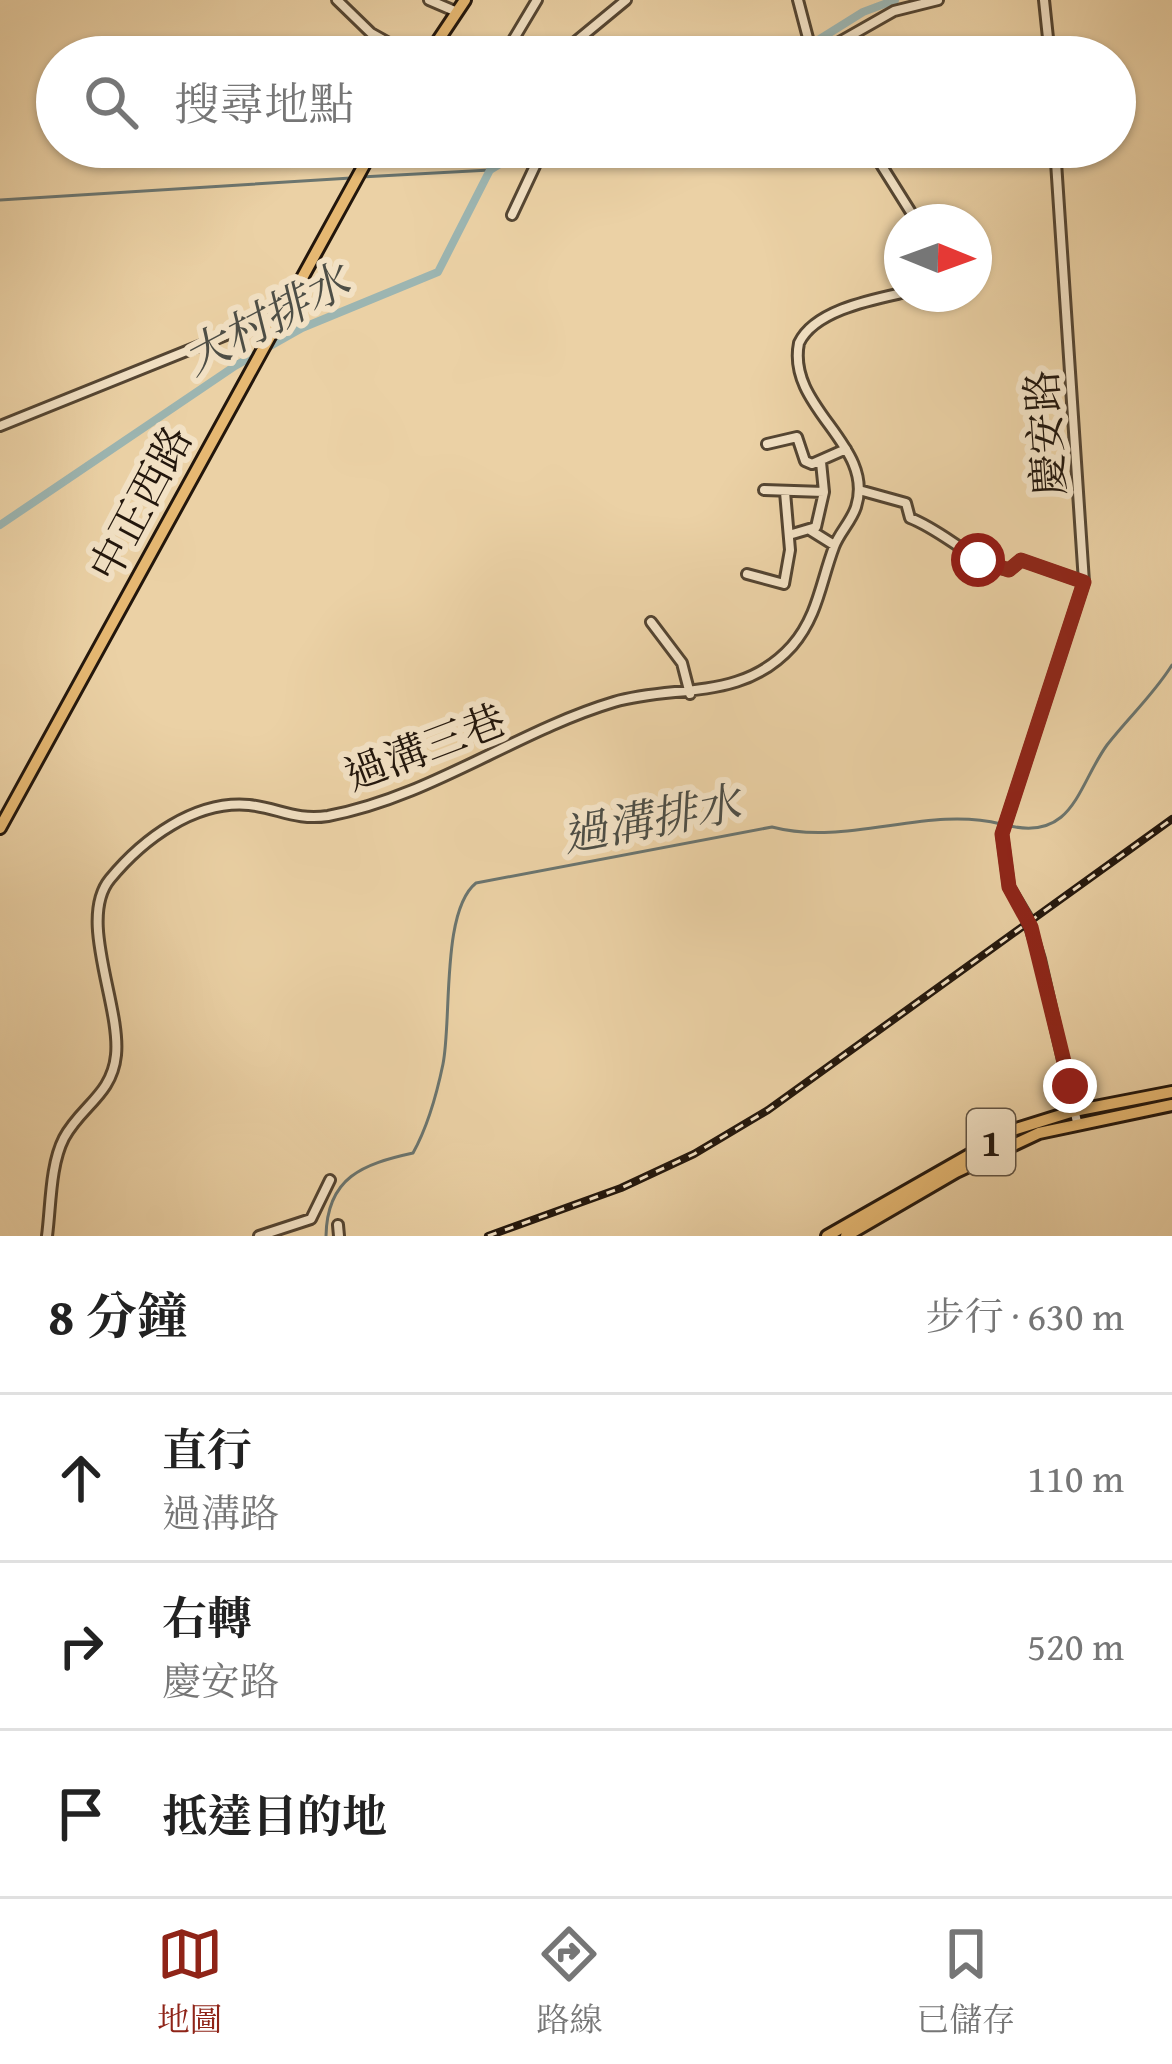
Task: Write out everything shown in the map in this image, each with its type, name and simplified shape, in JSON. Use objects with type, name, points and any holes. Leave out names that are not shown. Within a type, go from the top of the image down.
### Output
[{"type":"main road","points":[[442,36],[465,0]]},
{"type":"main road","name":"中正西路","points":[[0,827],[362,168]]},
{"type":"main road","name":"1","points":[[827,1236],[1013,1130],[1172,1092]]},
{"type":"main road","name":"1","points":[[846,1236],[987,1156],[1076,1116],[1172,1105]]},
{"type":"street","points":[[337,0],[375,36]]},
{"type":"street","points":[[429,0],[458,12]]},
{"type":"street","points":[[516,36],[537,0]]},
{"type":"street","points":[[582,36],[626,0]]},
{"type":"street","points":[[798,0],[806,36]]},
{"type":"street","points":[[850,36],[894,11],[938,0]]},
{"type":"street","points":[[1044,0],[1048,36]]},
{"type":"street","points":[[512,215],[531,168]]},
{"type":"street","points":[[883,168],[906,204]]},
{"type":"street","name":"慶安路","points":[[1055,168],[1084,582],[1002,834],[1009,887],[1031,927],[1076,1116]]},
{"type":"street","points":[[884,297],[813,325],[797,355],[815,411],[846,449],[859,490],[907,503],[910,518],[965,545],[991,566],[1009,570],[1021,560],[1084,582]]},
{"type":"street","points":[[0,426],[281,313]]},
{"type":"street","points":[[767,444],[797,437],[805,461],[821,462],[846,449]]},
{"type":"street","points":[[789,536],[816,527],[824,492],[821,462]]},
{"type":"street","points":[[764,490],[824,492]]},
{"type":"street","name":"過溝三巷","points":[[47,1236],[64,1138],[104,1093],[116,1054],[97,919],[99,896],[110,879],[167,827],[220,805],[254,806],[287,819],[334,815],[430,782],[614,702],[722,688],[792,646],[822,594],[834,544],[854,513],[859,490]]},
{"type":"street","points":[[747,574],[784,584],[789,536],[785,492]]},
{"type":"street","points":[[810,530],[834,544]]},
{"type":"street","points":[[651,622],[682,663],[690,694]]},
{"type":"street","points":[[260,1236],[311,1219],[330,1180]]},
{"type":"waterway","name":"大村排水","points":[[825,36],[863,12],[895,0]]},
{"type":"waterway","name":"大村排水","points":[[0,525],[235,366],[302,328],[438,272],[493,168]]},
{"type":"waterway","points":[[361,177],[490,170]]},
{"type":"waterway","points":[[0,200],[351,178]]},
{"type":"waterway","name":"過溝排水","points":[[1010,826],[1031,828],[1061,817],[1107,745],[1172,665]]},
{"type":"waterway","name":"過溝排水","points":[[326,1236],[333,1200],[351,1176],[378,1162],[413,1153],[423,1132],[443,1064],[457,917],[476,883],[772,827],[829,832],[945,819],[1001,824]]},
{"type":"railway","points":[[488,1236],[621,1188],[694,1154],[768,1110],[1172,819]]},
{"type":"route","points":[[978,560],[1009,570],[1021,560],[1084,582],[1002,834],[1009,887],[1031,927],[1070,1086]]}]
